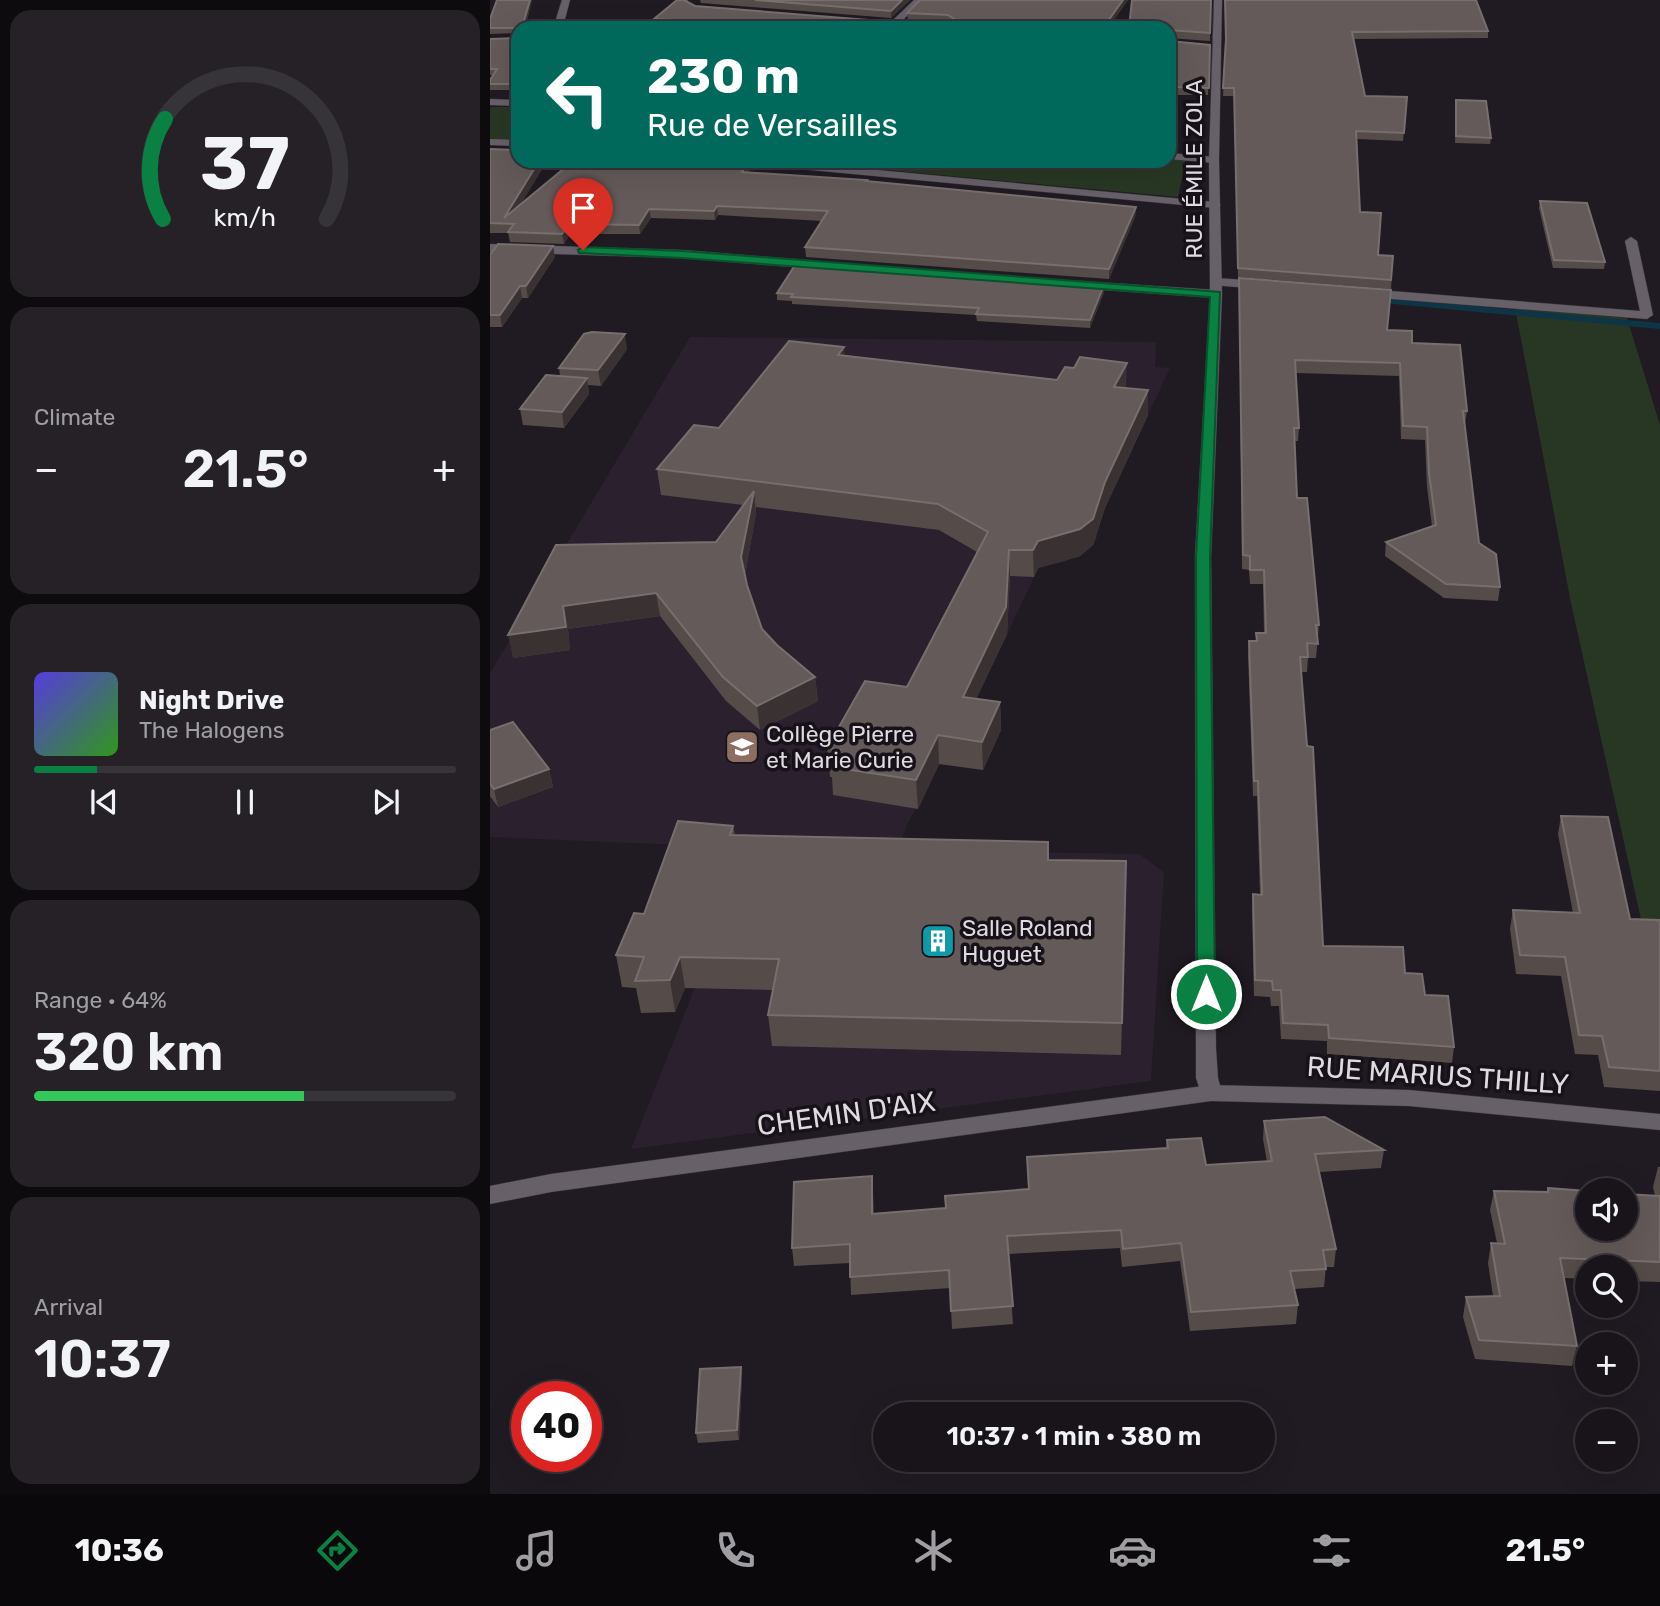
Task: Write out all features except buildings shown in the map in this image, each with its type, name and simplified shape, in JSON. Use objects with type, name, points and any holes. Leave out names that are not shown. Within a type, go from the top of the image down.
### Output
[{"type":"street","points":[[560,21],[566,0]]},
{"type":"street","points":[[897,21],[919,0]]},
{"type":"street","name":"RUE ÉMILE ZOLA","points":[[1211,1093],[1207,1078],[1206,1049],[1203,557],[1216,288],[1213,46],[1215,1]]},
{"type":"street","points":[[490,102],[511,103]]},
{"type":"street","points":[[490,142],[511,143]]},
{"type":"street","points":[[1176,157],[1214,160]]},
{"type":"street","points":[[821,168],[1214,205]]},
{"type":"street","points":[[1355,292],[1647,315],[1631,241]]},
{"type":"street","points":[[490,248],[682,254],[835,266]]},
{"type":"street","points":[[1070,284],[1216,288],[1271,286]]},
{"type":"street","name":"RUE MARIUS THILLY","points":[[1211,1093],[1409,1098],[1660,1122]]},
{"type":"street","name":"CHEMIN D'AIX","points":[[490,1195],[551,1183],[1211,1093]]},
{"type":"shaded area","name":"Collège Pierre et Marie Curie","points":[[690,337],[1156,342],[1155,367],[1170,368],[1093,534],[1097,536],[1096,541],[1080,556],[1039,567],[964,725],[1001,730],[983,770],[939,764],[907,825],[898,850],[1139,854],[1164,872],[1151,1081],[631,1149],[750,848],[490,837],[490,673]]},
{"type":"green space","points":[[490,107],[511,107],[511,140],[490,139]]},
{"type":"green space","points":[[1176,153],[1187,154],[1178,197],[865,168],[1176,168]]},
{"type":"green space","points":[[1515,307],[1627,318],[1660,425],[1660,921],[1641,919],[1571,603]]},
{"type":"waterway","points":[[1375,300],[1660,326]]},
{"type":"place","name":"Collège Pierre et Marie Curie","points":[[742,747]]},
{"type":"place","name":"Salle Roland Huguet","points":[[938,941]]},
{"type":"route","points":[[583,250],[682,254],[1216,294],[1203,557],[1206,994]]}]
